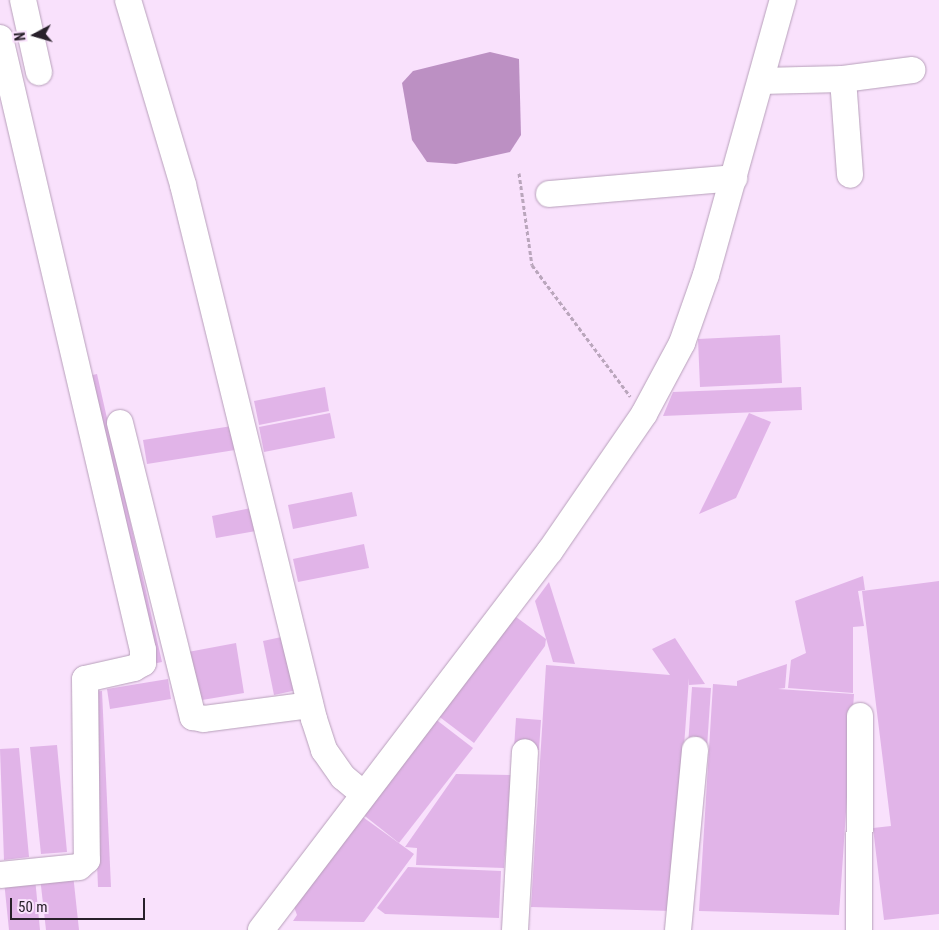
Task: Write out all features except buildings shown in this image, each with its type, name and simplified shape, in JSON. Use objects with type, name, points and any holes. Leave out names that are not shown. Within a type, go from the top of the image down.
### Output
[{"type":"street","points":[[22,0],[39,72]]},
{"type":"street","points":[[128,0],[183,185],[310,705],[324,750],[362,793]]},
{"type":"street","points":[[261,930],[362,793],[550,551],[644,414],[682,343],[734,178],[783,0]]},
{"type":"street","points":[[0,38],[143,650],[143,663],[134,668],[85,679],[87,860],[79,867],[0,875]]},
{"type":"street","points":[[761,81],[843,79],[912,70]]},
{"type":"street","points":[[843,79],[850,175]]},
{"type":"street","points":[[549,194],[734,178]]},
{"type":"street","points":[[120,423],[193,717],[204,719],[310,705]]},
{"type":"street","points":[[859,930],[860,716]]},
{"type":"street","points":[[678,930],[695,750]]},
{"type":"street","points":[[515,930],[525,752]]},
{"type":"path","points":[[519,173],[532,265],[644,414]]},
{"type":"shaded area","points":[[490,52],[519,59],[521,135],[510,152],[456,164],[427,162],[412,140],[402,83],[413,71]]}]
